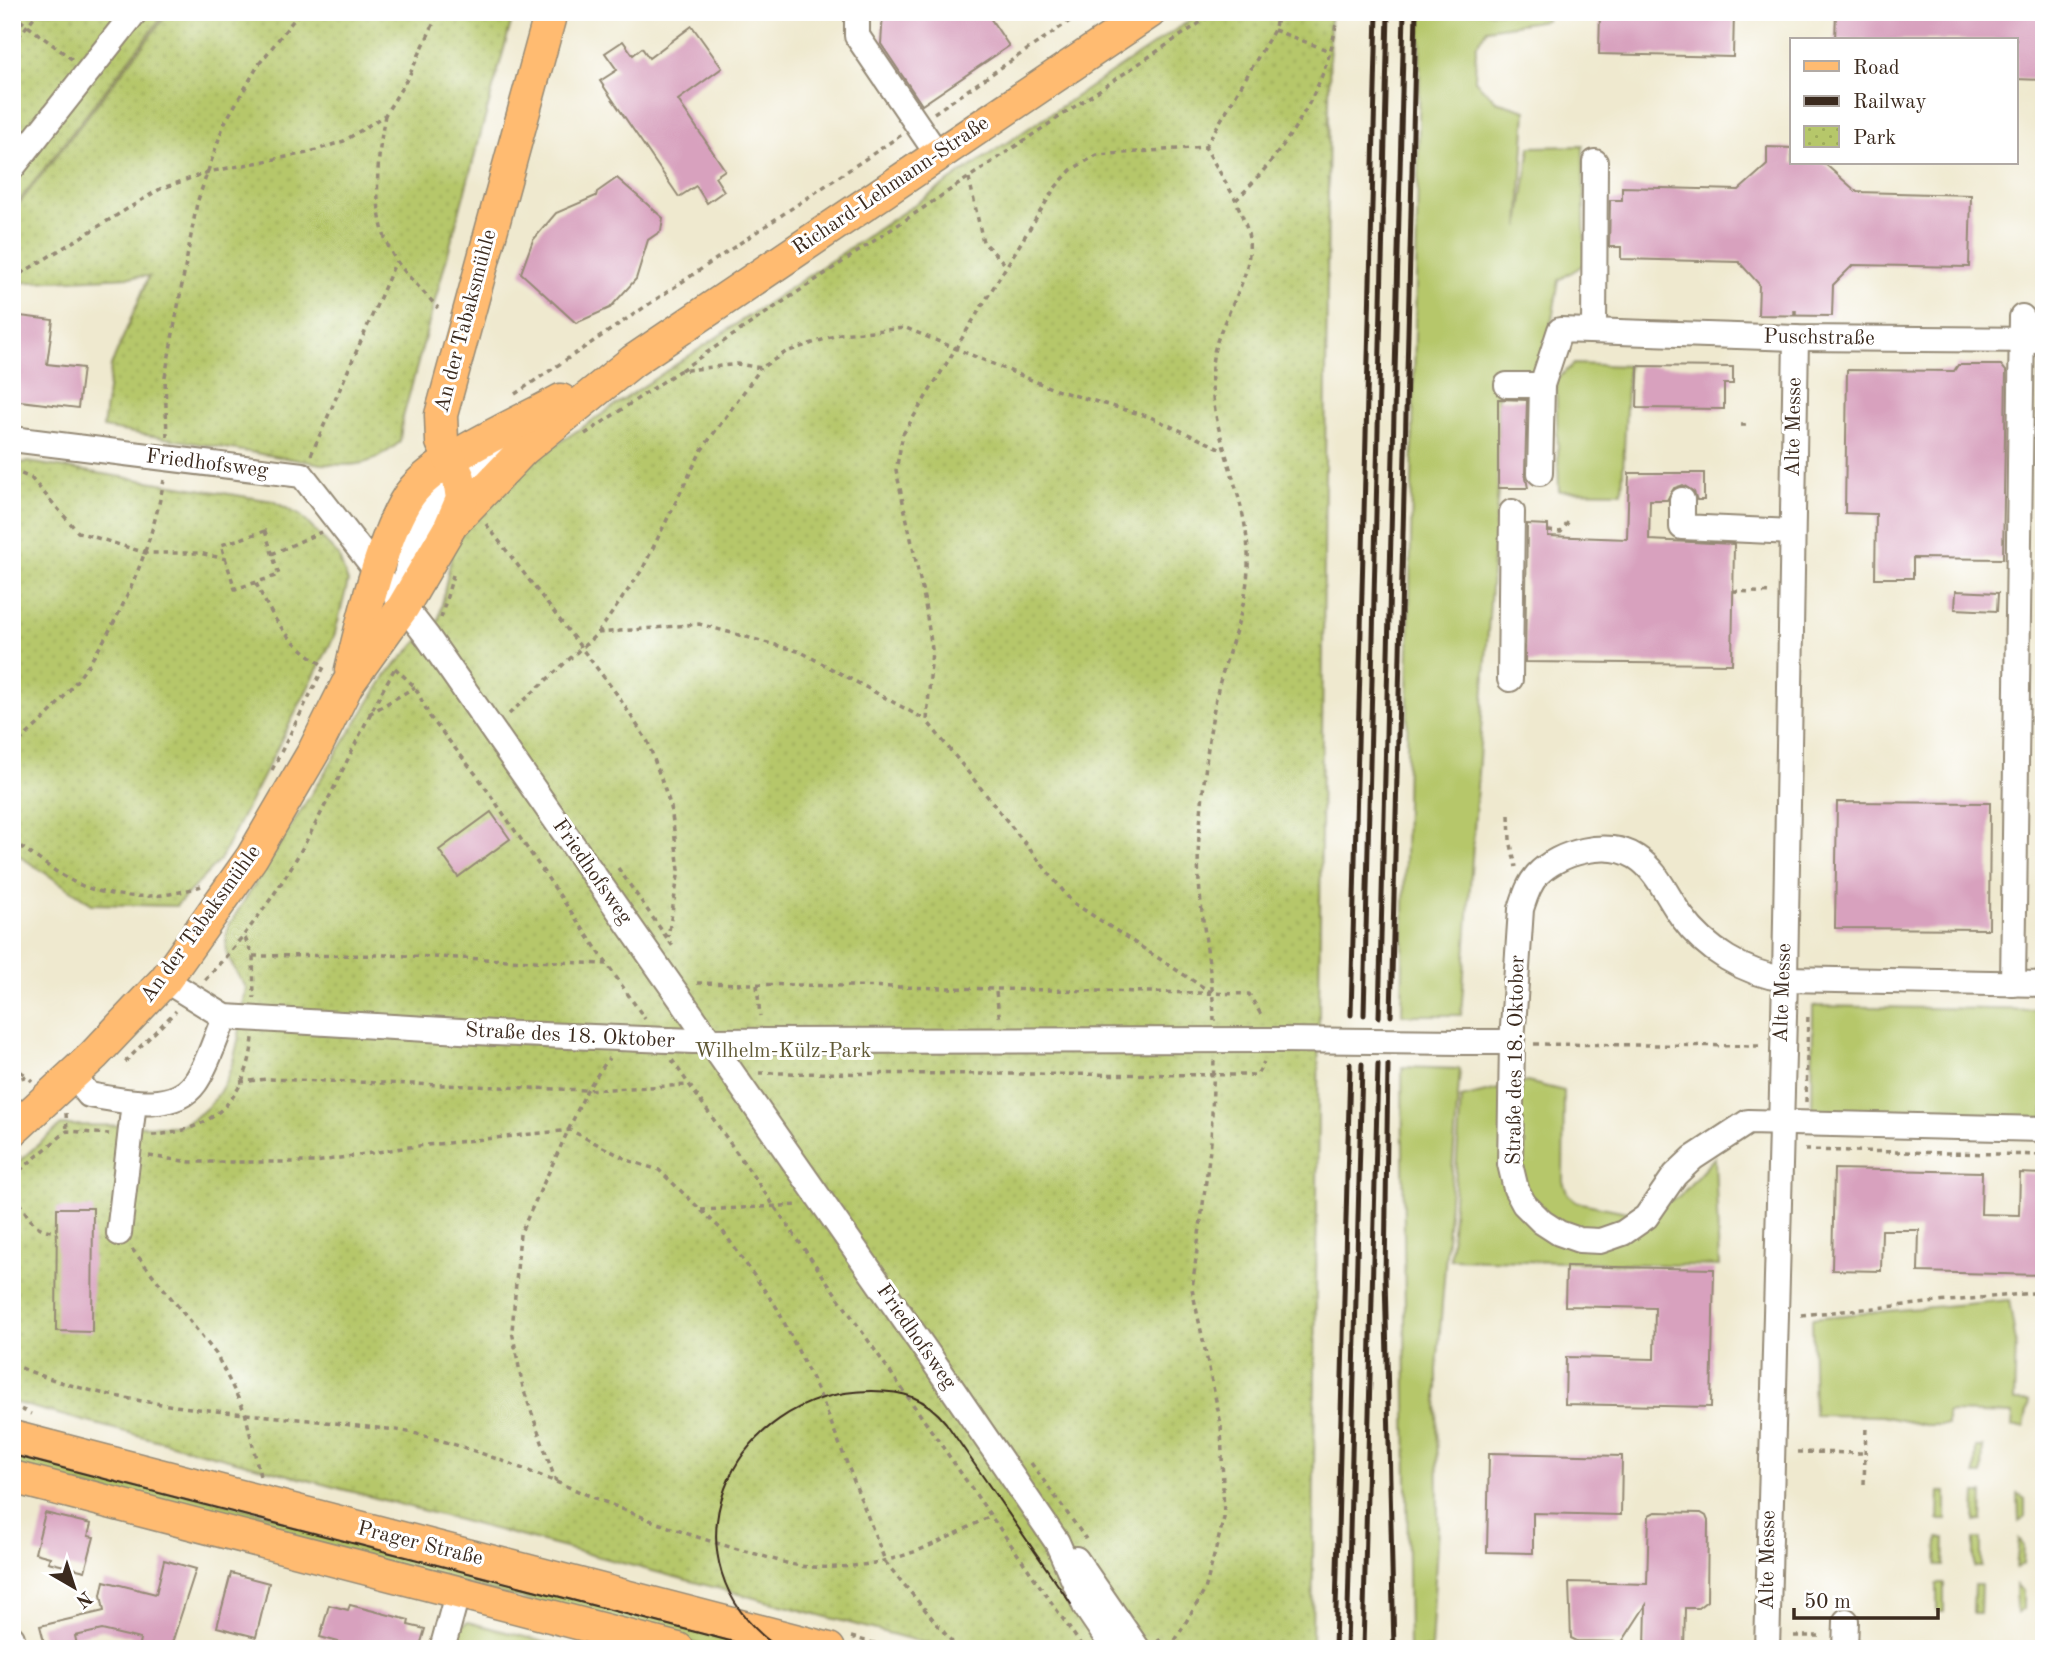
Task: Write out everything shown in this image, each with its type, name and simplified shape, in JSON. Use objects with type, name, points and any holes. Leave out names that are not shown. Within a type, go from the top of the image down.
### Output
[{"type":"main road","name":"An der Tabaksmühle","points":[[336,676],[403,607],[464,528],[459,471],[440,436],[443,403],[551,12]]},
{"type":"main road","name":"Richard-Lehmann-Straße","points":[[459,471],[633,360],[1150,12]]},
{"type":"main road","name":"Richard-Lehmann-Straße","points":[[464,528],[509,463],[633,360]]},
{"type":"main road","name":"Richard-Lehmann-Straße","points":[[378,575],[404,503],[423,480],[459,471],[486,473],[509,463]]},
{"type":"main road","name":"An der Tabaksmühle","points":[[12,1131],[81,1085],[177,988],[314,751],[336,676],[378,575]]},
{"type":"main road","name":"Prager Straße","points":[[12,1437],[829,1649]]},
{"type":"main road","name":"Prager Straße","points":[[12,1476],[678,1649]]},
{"type":"street","points":[[12,168],[135,12]]},
{"type":"street","points":[[858,12],[856,36],[938,155]]},
{"type":"street","points":[[1594,330],[1595,162]]},
{"type":"street","name":"Puschstraße","points":[[1542,385],[1560,330],[1796,327],[2029,332]]},
{"type":"street","name":"Alte Messe","points":[[1767,1649],[1784,979],[1796,327]]},
{"type":"street","points":[[2013,984],[2029,332]]},
{"type":"street","points":[[1507,384],[1542,385],[1540,473]]},
{"type":"street","name":"Friedhofsweg","points":[[12,439],[302,475],[330,531],[378,575],[436,649],[1040,1516],[1063,1553],[1086,1606],[1114,1649]]},
{"type":"street","points":[[403,607],[406,573],[417,531],[459,471]]},
{"type":"street","points":[[1682,500],[1682,527],[1792,532]]},
{"type":"street","points":[[1510,680],[1512,512]]},
{"type":"street","points":[[1531,884],[1548,866],[1586,850],[1614,850],[1635,856],[1659,880],[1682,918],[1714,947],[1741,966],[1762,976],[1784,979],[2044,984]]},
{"type":"street","name":"Straße des 18. Oktober","points":[[1531,884],[1521,909],[1512,1042],[1510,1164],[1516,1189],[1524,1203],[1542,1222],[1559,1233],[1579,1240],[1600,1241],[1623,1233],[1646,1217],[1675,1175],[1719,1138],[1748,1122],[2044,1129]]},
{"type":"street","name":"Straße des 18. Oktober","points":[[177,988],[225,1017],[623,1038],[709,1041],[1512,1042]]},
{"type":"street","points":[[81,1085],[134,1102],[168,1100],[194,1085],[225,1017]]},
{"type":"street","points":[[120,1233],[134,1102]]},
{"type":"street","name":"Friedhofsweg","points":[[1040,1516],[1072,1604],[1102,1649]]},
{"type":"street","name":"Friedhofsweg","points":[[1040,1516],[1081,1566],[1138,1649]]},
{"type":"street","points":[[442,1649],[458,1591]]},
{"type":"street","points":[[12,1638],[15,1649]]},
{"type":"path","points":[[12,45],[38,12]]},
{"type":"path","points":[[12,748],[56,706],[89,662],[109,631],[146,553],[156,520],[167,459],[165,377],[197,203],[224,124],[252,76],[300,12]]},
{"type":"path","points":[[12,279],[159,189],[208,172],[307,153],[344,141],[385,115],[410,76],[439,12]]},
{"type":"path","points":[[513,395],[1083,12]]},
{"type":"path","points":[[583,436],[1216,12]]},
{"type":"path","points":[[1205,147],[1274,30],[1279,12]]},
{"type":"path","points":[[1236,200],[1265,172],[1322,82],[1337,12]]},
{"type":"path","points":[[12,14],[88,71]]},
{"type":"path","points":[[1274,30],[1330,51]]},
{"type":"path","points":[[385,115],[376,188],[380,216],[396,261],[438,308]]},
{"type":"path","points":[[1170,1649],[1205,1590],[1224,1518],[1221,1424],[1192,1289],[1211,1142],[1214,1074],[1214,994],[1202,905],[1199,840],[1219,687],[1247,598],[1248,550],[1236,487],[1216,424],[1212,365],[1245,274],[1250,239],[1236,200],[1205,147]]},
{"type":"path","points":[[927,720],[932,649],[924,598],[896,470],[903,434],[1054,189],[1072,170],[1097,155],[1205,147]]},
{"type":"path","points":[[969,178],[983,242],[1006,265]]},
{"type":"path","points":[[302,475],[396,261]]},
{"type":"path","points":[[1796,307],[1796,327]]},
{"type":"path","points":[[509,714],[598,633],[642,570],[701,451],[761,368],[786,352],[840,334],[906,328],[1056,390],[1150,417],[1224,450]]},
{"type":"path","points":[[679,371],[738,364],[761,368]]},
{"type":"path","points":[[1741,425],[1749,425]]},
{"type":"path","points":[[12,470],[30,478],[78,532],[146,553],[199,553],[226,559]]},
{"type":"path","points":[[464,528],[484,520],[616,693],[648,742],[671,807],[679,870],[668,939]]},
{"type":"path","points":[[1548,531],[1562,532],[1569,521]]},
{"type":"path","points":[[265,531],[279,575],[235,589],[226,559],[221,545],[265,531]]},
{"type":"path","points":[[272,554],[330,531]]},
{"type":"path","points":[[439,624],[456,568]]},
{"type":"path","points":[[256,582],[276,624],[295,645],[336,676]]},
{"type":"path","points":[[1733,592],[1791,594]]},
{"type":"path","points":[[598,633],[699,624],[801,652],[927,720],[1072,902],[1214,994]]},
{"type":"path","points":[[119,1067],[177,988],[244,937],[278,889],[346,764],[367,715],[395,668],[415,687],[430,717],[478,777],[639,1010]]},
{"type":"path","points":[[367,715],[415,687]]},
{"type":"path","points":[[501,704],[517,725]]},
{"type":"path","points":[[1509,815],[1510,840],[1516,867],[1531,884]]},
{"type":"path","points":[[12,841],[72,881],[107,893],[147,896],[180,893],[204,884]]},
{"type":"path","points":[[612,860],[680,958]]},
{"type":"path","points":[[253,956],[385,955],[609,964]]},
{"type":"path","points":[[691,976],[696,983],[757,985],[1249,994],[1278,1040],[1257,1075],[759,1073]]},
{"type":"path","points":[[757,985],[760,1016]]},
{"type":"path","points":[[1806,1101],[1808,1012]]},
{"type":"path","points":[[556,1482],[523,1388],[512,1331],[520,1234],[587,1090],[623,1038]]},
{"type":"path","points":[[1543,1044],[1759,1046]]},
{"type":"path","points":[[12,1066],[27,1076]]},
{"type":"path","points":[[240,1082],[267,1079],[335,1080],[587,1090],[688,1085],[1084,1649]]},
{"type":"path","points":[[68,1115],[81,1085]]},
{"type":"path","points":[[127,1152],[190,1162],[315,1162],[409,1147],[570,1130],[630,1161],[659,1170],[722,1230],[777,1308],[821,1396],[886,1563],[958,1649]]},
{"type":"path","points":[[1805,1150],[2044,1155]]},
{"type":"path","points":[[12,1195],[25,1209],[32,1224],[40,1230],[57,1232]]},
{"type":"path","points":[[701,1210],[774,1207]]},
{"type":"path","points":[[120,1233],[216,1354],[246,1412],[262,1485]]},
{"type":"path","points":[[1801,1315],[2044,1293]]},
{"type":"path","points":[[12,1364],[36,1374],[120,1398],[184,1408],[246,1412],[420,1434],[556,1482],[671,1531],[808,1567],[886,1563],[943,1541],[990,1516]]},
{"type":"path","points":[[1864,1483],[1866,1426]]},
{"type":"path","points":[[1797,1452],[1865,1453]]},
{"type":"path","points":[[1794,1636],[1839,1635]]},
{"type":"green space","points":[[12,12],[166,12],[12,210]]},
{"type":"green space","points":[[169,12],[514,12],[402,421],[400,442],[372,460],[346,465],[322,464],[103,428],[111,366],[149,276],[12,283],[12,213]]},
{"type":"green space","name":"Wilhelm-Külz-Park","points":[[1202,12],[1210,12],[1215,18],[1224,12],[1330,12],[1312,1649],[948,1649],[12,1402],[12,1167],[61,1125],[178,1126],[197,1116],[212,1102],[231,1068],[246,987],[228,958],[226,943],[229,925],[386,675],[439,619],[453,547],[472,519],[535,459]]},
{"type":"green space","points":[[1421,12],[1547,12],[1546,20],[1487,29],[1476,46],[1475,81],[1496,101],[1526,110],[1519,227],[1530,147],[1583,146],[1585,264],[1559,280],[1542,375],[1504,373],[1498,399],[1498,488],[1461,1015],[1402,1015]]},
{"type":"green space","points":[[1574,364],[1628,366],[1622,492],[1559,491],[1556,380]]},
{"type":"green space","points":[[28,462],[273,501],[301,516],[338,555],[348,582],[334,637],[220,860],[176,906],[92,904],[12,851],[12,464]]},
{"type":"green space","points":[[1813,1006],[2044,1010],[2044,1118],[1812,1114]]},
{"type":"green space","points":[[1402,1067],[1460,1069],[1437,1370],[1438,1525],[1431,1649],[1409,1649]]},
{"type":"green space","points":[[1527,1082],[1564,1091],[1563,1181],[1567,1193],[1576,1202],[1627,1212],[1679,1197],[1715,1157],[1719,1266],[1450,1259],[1461,1098]]},
{"type":"green space","points":[[2009,1300],[2016,1342],[2014,1401],[2029,1401],[2024,1427],[2012,1427],[2013,1414],[1947,1412],[1947,1425],[1924,1425],[1882,1416],[1814,1415],[1812,1318]]},
{"type":"green space","points":[[1976,1447],[1983,1447],[1982,1475],[1975,1475]]},
{"type":"green space","points":[[12,1448],[790,1649],[716,1649],[12,1468]]},
{"type":"green space","points":[[1939,1492],[1946,1492],[1946,1520],[1938,1520]]},
{"type":"green space","points":[[1976,1493],[1983,1493],[1982,1521],[1975,1521]]},
{"type":"green space","points":[[2018,1494],[2025,1499],[2025,1518],[2019,1522]]},
{"type":"green space","points":[[1938,1538],[1945,1538],[1944,1566],[1937,1566]]},
{"type":"green space","points":[[1974,1539],[1981,1539],[1981,1567],[1974,1567]]},
{"type":"green space","points":[[2019,1539],[2024,1545],[2023,1564],[2016,1568]]},
{"type":"green space","points":[[1937,1584],[1944,1584],[1944,1612],[1937,1612]]},
{"type":"green space","points":[[1974,1585],[1981,1585],[1980,1613],[1973,1613]]},
{"type":"green space","points":[[2016,1585],[2023,1591],[2023,1609],[2017,1614]]},
{"type":"green space","points":[[468,1622],[570,1649],[451,1649],[456,1629]]},
{"type":"building","points":[[883,12],[986,12],[1009,46],[922,105],[881,44]]},
{"type":"building","points":[[1600,12],[1734,12],[1733,57],[1599,54]]},
{"type":"building","points":[[1836,12],[2044,12],[2044,80],[2018,79],[2018,38],[1835,38]]},
{"type":"building","points":[[692,26],[722,68],[678,100],[725,170],[715,177],[724,191],[707,203],[696,186],[679,197],[600,81],[617,70],[605,53],[623,41],[633,55],[642,48],[649,58]]},
{"type":"building","points":[[1767,147],[1790,148],[1790,164],[1825,164],[1857,192],[1971,195],[1969,267],[1853,265],[1833,285],[1832,316],[1758,315],[1759,284],[1739,262],[1621,259],[1621,247],[1609,247],[1610,200],[1622,200],[1622,187],[1739,190],[1767,165]]},
{"type":"building","points":[[617,178],[663,218],[661,231],[648,240],[636,279],[610,308],[576,323],[521,273],[533,240],[556,213],[596,196],[597,192]]},
{"type":"building","points":[[12,315],[53,320],[47,364],[83,368],[78,408],[12,400]]},
{"type":"building","points":[[1958,365],[2001,365],[2006,371],[2003,559],[1913,558],[1913,578],[1875,578],[1876,514],[1845,513],[1847,370],[1954,371]]},
{"type":"building","points":[[1638,366],[1733,367],[1733,384],[1724,384],[1724,409],[1637,408]]},
{"type":"building","points":[[1498,399],[1527,400],[1525,473],[1528,488],[1498,488]]},
{"type":"building","points":[[1629,473],[1704,473],[1704,500],[1697,500],[1694,492],[1683,485],[1674,488],[1667,500],[1650,500],[1649,540],[1734,544],[1732,664],[1525,662],[1527,524],[1548,525],[1548,536],[1627,539]]},
{"type":"building","points":[[1956,591],[1998,593],[1997,611],[1955,609]]},
{"type":"building","points":[[1837,802],[1990,803],[1989,929],[1835,928]]},
{"type":"building","points":[[491,812],[510,839],[458,877],[439,850]]},
{"type":"building","points":[[1834,1169],[1982,1172],[1981,1214],[2019,1215],[2020,1173],[2044,1174],[2044,1275],[1918,1272],[1919,1230],[1882,1230],[1881,1271],[1832,1270]]},
{"type":"building","points":[[57,1208],[93,1208],[92,1332],[56,1331]]},
{"type":"building","points":[[1566,1266],[1714,1269],[1711,1407],[1565,1404],[1566,1357],[1654,1359],[1655,1308],[1565,1306]]},
{"type":"building","points":[[1489,1453],[1622,1456],[1621,1515],[1533,1513],[1533,1553],[1487,1552]]},
{"type":"building","points":[[1655,1512],[1701,1513],[1708,1521],[1707,1601],[1698,1608],[1685,1608],[1684,1649],[1645,1649],[1646,1605],[1622,1642],[1577,1641],[1571,1638],[1569,1582],[1647,1584],[1649,1515]]},
{"type":"building","points":[[45,1513],[91,1524],[88,1536],[94,1537],[85,1571],[48,1562],[50,1557],[35,1553]]},
{"type":"building","points":[[164,1560],[196,1569],[170,1649],[138,1649],[140,1639],[102,1630],[75,1636],[78,1649],[46,1649],[40,1626],[104,1611],[101,1595],[104,1581],[156,1594]]},
{"type":"building","points":[[231,1573],[269,1583],[256,1637],[217,1627]]},
{"type":"building","points":[[329,1605],[348,1610],[350,1605],[409,1620],[408,1625],[425,1629],[419,1649],[364,1649],[320,1637]]},
{"type":"tram line","points":[[780,1649],[742,1614],[722,1573],[716,1530],[725,1488],[746,1450],[779,1419],[821,1399],[872,1391],[913,1397],[938,1414],[1071,1604]]},
{"type":"tram line","points":[[12,1455],[761,1649]]},
{"type":"railway","points":[[1351,1015],[1377,12]]},
{"type":"railway","points":[[1364,1015],[1388,12]]},
{"type":"railway","points":[[1379,1017],[1404,12]]},
{"type":"railway","points":[[1391,1016],[1416,12]]},
{"type":"railway","points":[[1335,1649],[1350,1064]]},
{"type":"railway","points":[[1347,1649],[1362,1064]]},
{"type":"railway","points":[[1363,1649],[1378,1064]]},
{"type":"railway","points":[[1388,1065],[1385,1276],[1394,1649]]}]
